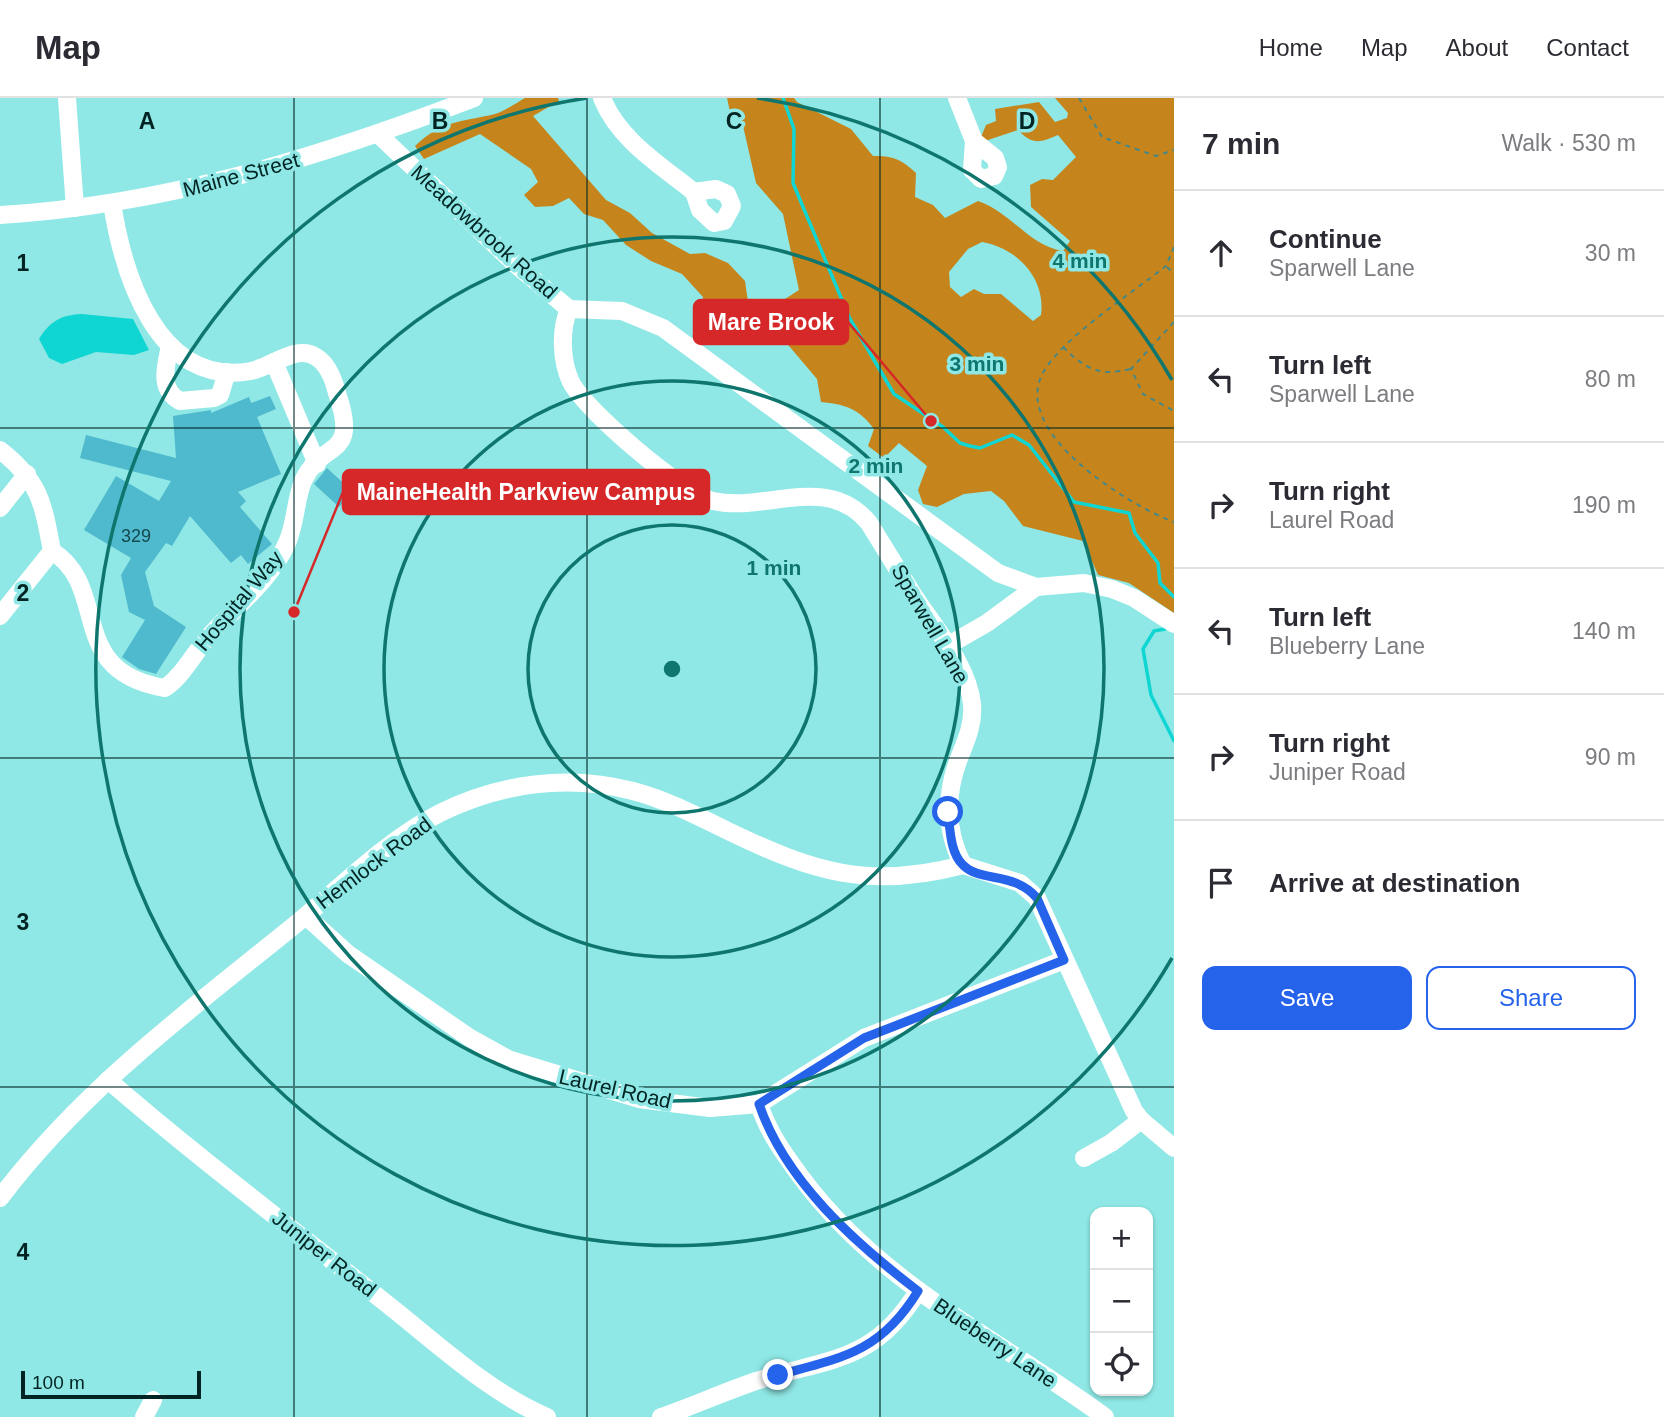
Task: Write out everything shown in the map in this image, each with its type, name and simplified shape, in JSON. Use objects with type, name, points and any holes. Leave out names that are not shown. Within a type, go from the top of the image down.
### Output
[{"type":"street","points":[[67,98],[75,208]]},
{"type":"street","name":"Maine Street","points":[[0,215],[112,204],[239,177],[378,135],[474,98]]},
{"type":"street","points":[[602,98],[614,122],[633,144],[694,192]]},
{"type":"street","points":[[957,98],[974,141]]},
{"type":"street","name":"Meadowbrook Road","points":[[378,135],[514,263],[569,309],[622,311],[663,328],[998,573],[1036,587],[1084,583],[1112,589],[1134,598],[1174,624]]},
{"type":"street","name":"Hospital Way","points":[[52,551],[65,559],[77,576],[94,637],[105,656],[131,677],[165,688],[178,678],[206,639],[253,591],[280,556],[296,519],[303,481],[342,440],[346,426],[334,383],[324,363],[315,356],[303,353],[252,371],[227,372],[206,368],[170,346],[151,322],[136,294],[122,252],[112,204]]},
{"type":"street","name":"Sparwell Lane","points":[[569,309],[563,335],[569,379],[587,404],[691,492],[710,500],[732,504],[809,495],[832,498],[853,507],[869,523],[947,646],[965,680],[972,703],[970,729],[956,766],[948,801],[953,845],[963,865]]},
{"type":"street","points":[[170,346],[164,376],[168,391],[180,401],[220,395],[227,372]]},
{"type":"street","points":[[274,362],[317,464]]},
{"type":"street","points":[[0,450],[27,474],[42,500],[52,551],[2,610]]},
{"type":"street","points":[[0,508],[27,474]]},
{"type":"street","points":[[947,646],[987,623],[1036,587]]},
{"type":"street","name":"Hemlock Road","points":[[0,1198],[64,1120],[107,1080],[394,843],[429,820],[489,794],[540,783],[588,783],[634,791],[676,806],[797,862],[842,874],[866,877],[931,873],[963,865]]},
{"type":"street","points":[[963,865],[977,872],[1009,878],[1030,889],[1037,898],[1141,1120],[1174,1149]]},
{"type":"street","name":"Laurel Road","points":[[306,916],[348,954],[470,1038],[529,1068],[594,1088],[662,1103],[735,1108],[759,1104],[864,1038],[1064,960]]},
{"type":"street","name":"Juniper Road","points":[[107,1080],[188,1149],[440,1346],[500,1390],[547,1417]]},
{"type":"street","name":"Blueberry Lane","points":[[759,1104],[781,1149],[825,1208],[854,1239],[918,1291],[1105,1417]]},
{"type":"street","points":[[1084,1158],[1111,1143],[1141,1120]]},
{"type":"street","points":[[661,1417],[752,1382],[841,1358],[865,1348],[897,1323],[918,1291]]},
{"type":"street","points":[[144,1417],[153,1400]]},
{"type":"path","points":[[1079,98],[1102,137],[1156,156],[1174,150]]},
{"type":"path","points":[[1174,247],[1166,266],[1063,347],[1043,373],[1036,399],[1044,422],[1068,454],[1149,513],[1174,522]]},
{"type":"path","points":[[1166,266],[1174,274]]},
{"type":"path","points":[[1063,347],[1083,367],[1110,375],[1131,369],[1174,322]]},
{"type":"path","points":[[1131,369],[1143,394],[1174,411]]},
{"type":"shaded area","points":[[525,98],[558,98],[559,101],[533,116],[606,200],[630,213],[652,233],[690,254],[705,253],[728,263],[745,281],[748,302],[785,299],[799,290],[783,214],[756,183],[741,117],[730,112],[727,98],[794,98],[851,129],[873,156],[897,159],[906,165],[916,173],[915,197],[933,205],[945,218],[978,201],[990,206],[1040,243],[1063,251],[1070,241],[1031,207],[1030,185],[1042,179],[1053,180],[1076,157],[1058,135],[1036,141],[1018,130],[985,141],[981,137],[986,125],[996,121],[995,109],[1039,102],[1055,122],[1067,118],[1068,113],[1055,98],[1174,98],[1174,613],[1129,583],[1098,575],[1083,541],[1023,526],[1004,501],[991,491],[964,494],[937,507],[923,504],[918,490],[927,466],[899,443],[884,458],[868,446],[874,429],[869,422],[851,409],[821,402],[817,379],[778,333],[746,326],[729,318],[702,330],[703,297],[682,274],[651,261],[626,245],[603,220],[584,214],[569,198],[553,206],[535,207],[524,195],[538,182],[531,169],[480,134],[424,159],[415,146],[443,127],[495,114]],"holes":[[[982,242],[995,245],[1017,258],[1034,277],[1039,289],[1041,315],[1033,321],[1001,294],[984,294],[974,289],[961,297],[950,287],[949,272],[968,249]]]},
{"type":"water","points":[[82,314],[133,319],[149,350],[134,355],[96,352],[62,364],[49,358],[39,339],[43,333],[57,320]]},
{"type":"building","points":[[270,396],[276,409],[257,417],[281,474],[238,492],[246,501],[240,507],[272,544],[248,564],[241,555],[231,563],[190,516],[172,546],[166,543],[145,572],[154,606],[186,627],[156,674],[139,669],[122,657],[145,620],[129,612],[121,575],[131,558],[84,530],[116,476],[159,501],[171,481],[80,458],[86,435],[176,458],[173,416],[211,410],[211,413],[249,397],[251,403]]},
{"type":"building","points":[[327,468],[353,492],[339,507],[314,484]]},
{"type":"waterway","points":[[783,98],[794,129],[793,183],[850,319],[894,394],[943,427],[960,443],[980,448],[1012,435],[1029,445],[1074,502],[1129,513],[1135,533],[1158,563],[1160,583],[1174,597]]},
{"type":"waterway","points":[[1165,629],[1154,631],[1143,649],[1151,695],[1174,741]]},
{"type":"place","name":"Mare Brook","points":[[931,421]]},
{"type":"place","name":"MaineHealth Parkview Campus","points":[[294,612]]},
{"type":"route","points":[[778,1375],[853,1354],[877,1341],[897,1323],[918,1291],[854,1239],[825,1208],[769,1131],[759,1104],[839,1051],[864,1038],[914,1016],[1064,960],[1037,898],[1030,889],[1009,878],[977,872],[963,865],[953,845],[948,812]]}]
